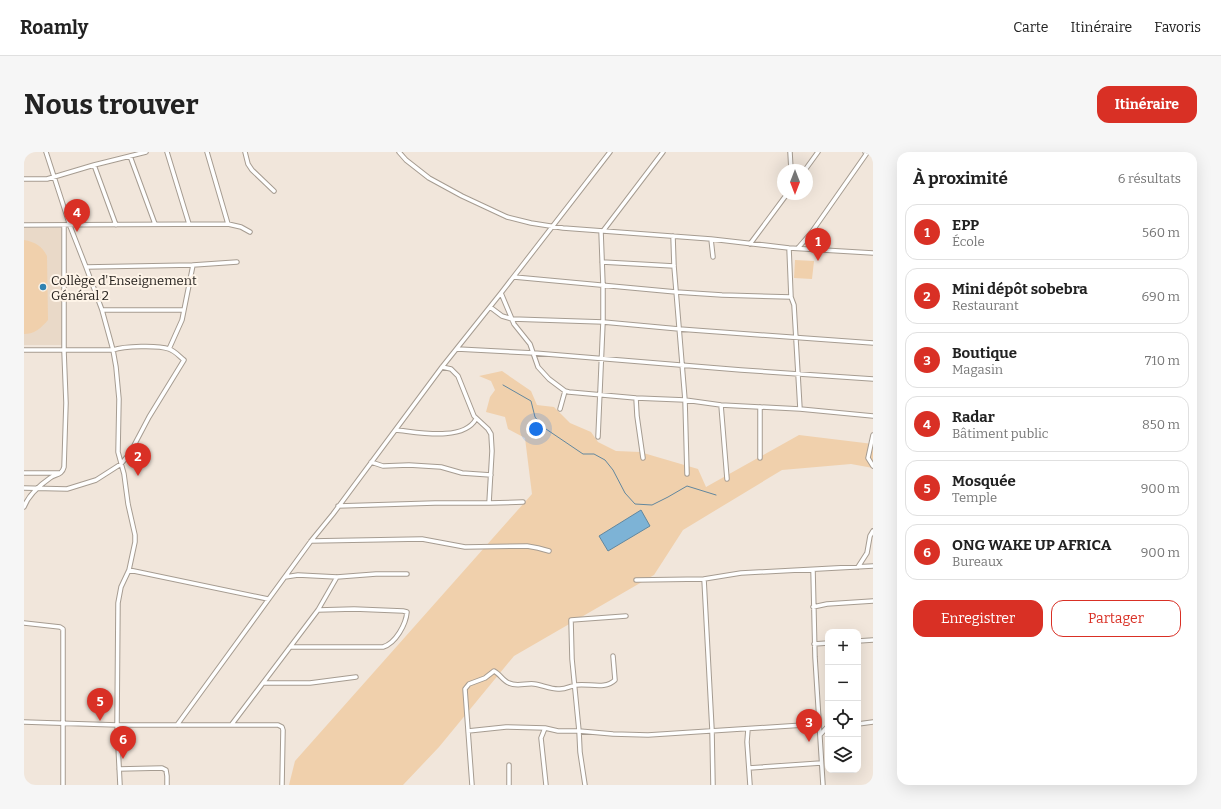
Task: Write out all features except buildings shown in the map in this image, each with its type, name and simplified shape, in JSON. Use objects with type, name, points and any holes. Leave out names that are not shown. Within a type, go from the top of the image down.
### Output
[{"type":"street","points":[[46,152],[70,226],[102,310],[113,350],[118,384],[118,452],[124,474],[128,504],[135,535],[134,551],[121,587],[118,603],[117,725],[120,785]]},
{"type":"street","points":[[24,179],[47,179],[146,152]]},
{"type":"street","points":[[167,152],[189,224]]},
{"type":"street","points":[[207,152],[228,224]]},
{"type":"street","points":[[245,152],[248,164],[252,170],[274,190]]},
{"type":"street","points":[[399,152],[423,175],[462,196],[518,220],[553,227],[711,239],[789,248],[873,252]]},
{"type":"street","points":[[177,725],[276,587],[370,462],[610,152]]},
{"type":"street","points":[[598,437],[603,322],[602,231],[663,152]]},
{"type":"street","points":[[790,152],[790,164]]},
{"type":"street","points":[[809,164],[818,152]]},
{"type":"street","points":[[798,248],[811,233],[867,153],[865,152]]},
{"type":"street","points":[[130,156],[155,224]]},
{"type":"street","points":[[94,165],[116,225]]},
{"type":"street","points":[[750,244],[783,200]]},
{"type":"street","points":[[24,225],[70,226],[228,224],[241,227],[250,232]]},
{"type":"street","points":[[24,507],[28,499],[38,488],[49,479],[63,471],[64,467],[66,402],[64,351],[64,226]]},
{"type":"street","points":[[674,236],[674,266],[678,329],[685,400],[687,474]]},
{"type":"street","points":[[711,239],[713,257]]},
{"type":"street","points":[[789,248],[791,297],[794,305],[800,409]]},
{"type":"street","points":[[86,268],[193,265],[238,262]]},
{"type":"street","points":[[602,262],[674,266]]},
{"type":"street","points":[[169,349],[178,329],[184,310],[193,265]]},
{"type":"street","points":[[514,277],[676,292],[791,297]]},
{"type":"street","points":[[501,293],[516,328],[528,340],[534,353],[536,363],[549,379],[565,391],[636,398],[685,400],[721,405],[800,409],[873,416]]},
{"type":"street","points":[[490,307],[502,316],[512,319],[603,322],[873,343]]},
{"type":"street","points":[[102,310],[184,310]]},
{"type":"street","points":[[24,350],[64,351],[113,350],[126,347],[159,348],[169,349],[184,360],[149,418],[130,454],[121,464],[96,480],[71,488],[62,490],[24,488]]},
{"type":"street","points":[[458,349],[534,353],[873,379]]},
{"type":"street","points":[[442,368],[451,370],[458,376],[470,408],[476,419],[488,429],[491,434],[492,445],[489,503]]},
{"type":"street","points":[[560,409],[565,391]]},
{"type":"street","points":[[636,398],[643,458]]},
{"type":"street","points":[[721,405],[727,479]]},
{"type":"street","points":[[760,407],[760,458]]},
{"type":"street","points":[[396,430],[451,433],[469,427],[476,419]]},
{"type":"street","points":[[873,435],[868,458],[873,466]]},
{"type":"street","points":[[370,462],[383,466],[424,465],[440,467],[462,473],[491,475]]},
{"type":"street","points":[[24,473],[60,473]]},
{"type":"street","points":[[338,506],[523,502]]},
{"type":"street","points":[[858,567],[867,553],[870,536],[873,531]]},
{"type":"street","points":[[311,541],[422,539],[465,547],[527,546],[549,551]]},
{"type":"street","points":[[636,580],[704,579],[741,573],[873,566]]},
{"type":"street","points":[[128,570],[268,599]]},
{"type":"street","points":[[813,570],[814,644],[823,785]]},
{"type":"street","points":[[285,577],[298,575],[337,577],[372,574],[407,574]]},
{"type":"street","points":[[232,724],[318,610],[337,577]]},
{"type":"street","points":[[704,579],[705,621],[712,730],[713,785]]},
{"type":"street","points":[[814,607],[827,604],[873,602]]},
{"type":"street","points":[[290,647],[383,647],[388,645],[398,634],[406,621],[407,612],[354,609],[318,610]]},
{"type":"street","points":[[585,785],[580,752],[572,659],[571,620],[626,616]]},
{"type":"street","points":[[24,623],[60,627],[63,629],[63,785]]},
{"type":"street","points":[[861,641],[873,640]]},
{"type":"street","points":[[814,644],[825,643]]},
{"type":"street","points":[[472,785],[465,689],[469,684],[485,678],[494,671],[509,683],[532,684],[556,689],[564,689],[575,685],[588,684],[596,686],[611,684],[615,680],[613,656]]},
{"type":"street","points":[[263,683],[282,684],[356,677]]},
{"type":"street","points":[[24,722],[117,725],[278,725],[282,727],[283,730],[282,785]]},
{"type":"street","points":[[861,724],[873,722]]},
{"type":"street","points":[[468,731],[506,727],[648,735],[686,734],[712,730],[819,724]]},
{"type":"street","points":[[545,728],[542,738],[546,785]]},
{"type":"street","points":[[748,729],[748,768],[750,785]]},
{"type":"street","points":[[820,735],[825,729]]},
{"type":"street","points":[[748,768],[821,763]]},
{"type":"street","points":[[509,765],[509,785]]},
{"type":"street","points":[[119,769],[162,768],[166,770],[168,776],[167,785]]},
{"type":"shaded area","name":"Collège d'Enseignement Général 2","points":[[24,228],[61,228],[62,345],[24,345]]},
{"type":"shaded area","points":[[24,240],[38,245],[47,256],[48,320],[38,330],[24,334]]},
{"type":"shaded area","points":[[795,260],[814,261],[812,279],[794,278]]},
{"type":"shaded area","points":[[502,371],[531,391],[537,405],[554,407],[570,423],[591,432],[598,442],[616,451],[640,452],[698,469],[706,487],[799,435],[873,444],[873,468],[851,464],[782,470],[683,530],[654,575],[514,656],[439,747],[403,785],[289,785],[295,761],[532,494],[525,438],[508,429],[505,417],[486,412],[490,397],[495,390],[491,381],[479,376]]},
{"type":"water","points":[[641,510],[650,526],[608,551],[599,536]]},
{"type":"waterway","points":[[503,385],[531,401],[535,417],[543,427],[583,454],[594,454],[605,460],[613,470],[625,493],[635,504],[652,505],[687,486],[716,495]]},
{"type":"place","name":"Radar","points":[[77,232]]},
{"type":"place","name":"EPP","points":[[818,261]]},
{"type":"place","name":"Collège d'Enseignement Général 2","points":[[43,287]]},
{"type":"place","name":"Mini dépôt sobebra","points":[[138,476]]},
{"type":"place","name":"Mosquée","points":[[100,721]]},
{"type":"place","name":"Boutique","points":[[809,742]]},
{"type":"place","name":"ONG WAKE UP AFRICA","points":[[123,759]]}]
